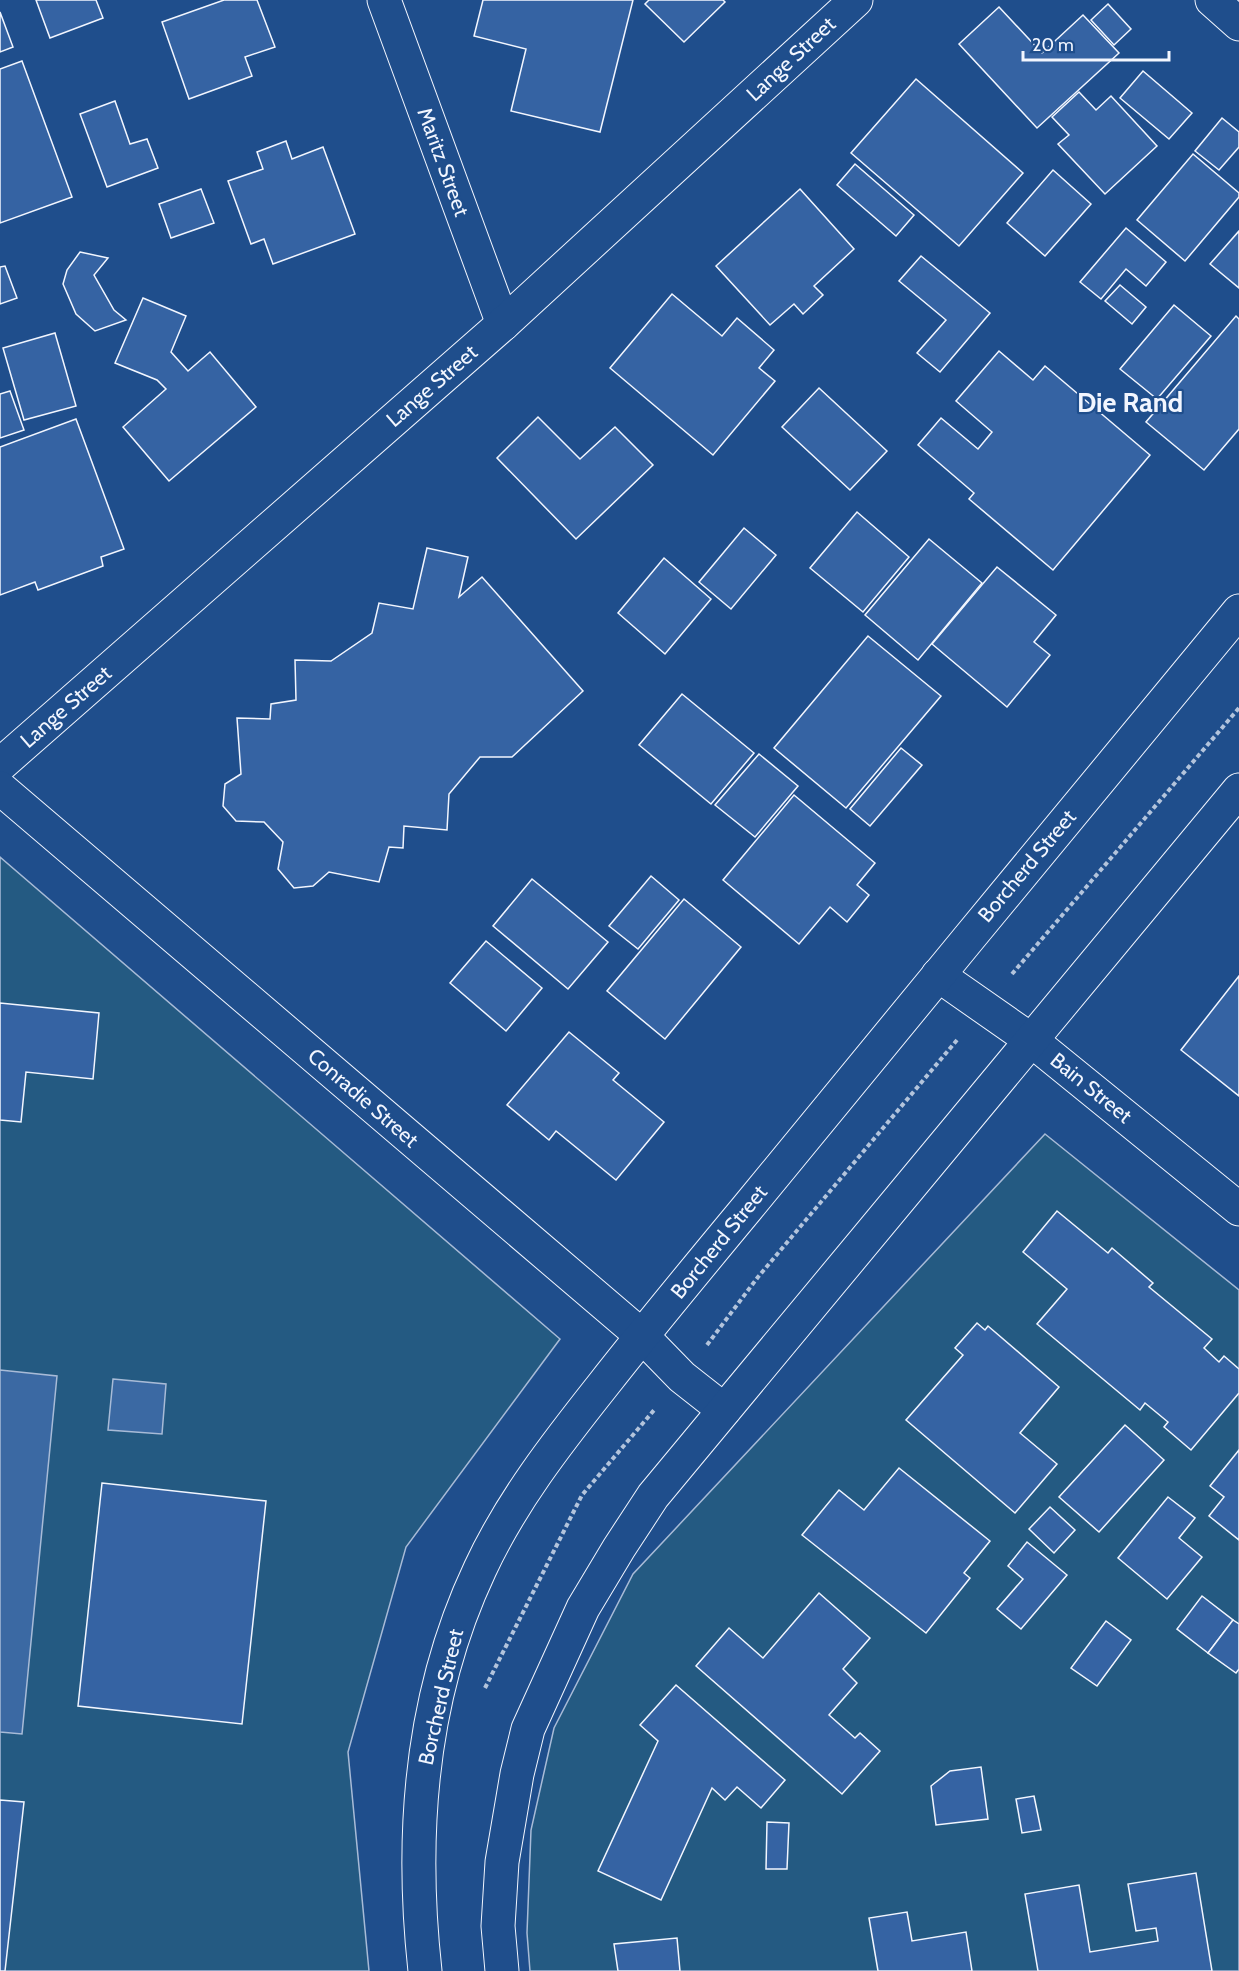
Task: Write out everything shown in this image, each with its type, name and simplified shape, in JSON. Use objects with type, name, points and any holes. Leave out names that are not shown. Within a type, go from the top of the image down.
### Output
[{"type":"main road","name":"Maritz Street","points":[[384,0],[503,324]]},
{"type":"main road","name":"Lange Street","points":[[0,765],[503,324],[856,0]]},
{"type":"main road","points":[[1212,0],[1239,24]]},
{"type":"main road","name":"Borcherd Street","points":[[425,1971],[421,1934],[419,1821],[423,1774],[433,1716],[452,1639],[480,1568],[513,1509],[555,1445],[642,1336],[1239,611]]},
{"type":"main road","name":"Conradie Street","points":[[0,788],[642,1336],[682,1377],[724,1410]]},
{"type":"main road","points":[[502,1971],[498,1926],[502,1862],[517,1774],[528,1729],[583,1608],[619,1548],[654,1496],[724,1410],[1239,790]]},
{"type":"main road","name":"Bain Street","points":[[938,975],[1032,1040],[1239,1209]]},
{"type":"shaded area","points":[[0,857],[560,1339],[406,1547],[348,1752],[369,1971],[0,1971]]},
{"type":"shaded area","points":[[1045,1134],[1239,1290],[1239,1971],[530,1971],[527,1933],[531,1830],[554,1728],[633,1574]]},
{"type":"shaded area","points":[[0,1370],[57,1376],[22,1734],[0,1732]]},
{"type":"shaded area","points":[[113,1379],[166,1384],[162,1434],[108,1430]]},
{"type":"building","points":[[36,0],[96,0],[103,18],[50,38]]},
{"type":"building","points":[[224,0],[257,0],[275,47],[245,57],[252,76],[189,99],[162,22]]},
{"type":"building","points":[[483,0],[633,0],[600,132],[511,111],[526,49],[474,36]]},
{"type":"building","points":[[649,0],[723,0],[725,2],[684,42],[645,4]]},
{"type":"building","points":[[1108,4],[1131,29],[1114,45],[1091,20]]},
{"type":"building","points":[[999,7],[1042,53],[1083,15],[1119,53],[1037,128],[959,44]]},
{"type":"building","points":[[0,12],[13,47],[0,52]]},
{"type":"building","points":[[22,61],[72,197],[0,223],[0,69]]},
{"type":"building","points":[[1143,71],[1192,113],[1169,139],[1120,98]]},
{"type":"building","points":[[916,79],[1023,173],[959,246],[851,153]]},
{"type":"building","points":[[1079,92],[1096,110],[1111,96],[1157,146],[1105,194],[1058,144],[1069,135],[1052,117]]},
{"type":"building","points":[[115,101],[130,144],[147,139],[158,168],[107,187],[80,114]]},
{"type":"building","points":[[1222,118],[1239,132],[1239,147],[1219,170],[1195,151]]},
{"type":"building","points":[[286,141],[292,159],[323,147],[355,234],[273,264],[264,239],[251,244],[228,181],[263,169],[257,152]]},
{"type":"building","points":[[1193,154],[1239,193],[1239,197],[1185,261],[1137,220]]},
{"type":"building","points":[[855,164],[914,215],[896,236],[837,185]]},
{"type":"building","points":[[1053,170],[1091,204],[1045,256],[1007,223]]},
{"type":"building","points":[[201,189],[214,223],[171,238],[159,204]]},
{"type":"building","points":[[800,189],[854,249],[814,286],[823,295],[803,314],[794,304],[770,325],[716,266]]},
{"type":"building","points":[[1126,228],[1166,262],[1146,286],[1126,269],[1101,299],[1080,282]]},
{"type":"building","points":[[1239,231],[1239,288],[1210,264]]},
{"type":"building","points":[[80,252],[108,258],[94,275],[114,310],[126,320],[95,331],[76,314],[63,284],[67,270]]},
{"type":"building","points":[[921,256],[990,313],[940,372],[917,353],[946,320],[899,281]]},
{"type":"building","points":[[5,266],[17,298],[0,304],[0,267]]},
{"type":"building","points":[[1120,285],[1146,307],[1132,324],[1105,301]]},
{"type":"building","points":[[672,294],[722,336],[737,318],[774,350],[759,368],[775,381],[713,455],[610,368]]},
{"type":"building","points":[[143,298],[186,316],[171,352],[188,371],[210,352],[256,407],[169,481],[123,427],[166,389],[157,380],[115,363]]},
{"type":"building","points":[[1174,305],[1211,336],[1157,399],[1120,369]]},
{"type":"building","points":[[1236,316],[1239,319],[1239,429],[1204,470],[1146,422]]},
{"type":"building","points":[[55,333],[76,406],[24,420],[3,348]]},
{"type":"building","points":[[999,351],[1033,380],[1045,366],[1150,455],[1053,570],[969,499],[974,493],[918,445],[941,418],[978,449],[992,432],[956,401]]},
{"type":"building","points":[[819,388],[887,451],[850,490],[782,427]]},
{"type":"building","points":[[10,391],[24,430],[0,438],[0,394]]},
{"type":"building","points":[[538,417],[580,459],[615,427],[653,465],[576,539],[497,458]]},
{"type":"building","points":[[76,419],[124,549],[101,557],[103,566],[38,590],[35,582],[0,595],[0,447]]},
{"type":"building","points":[[857,512],[909,557],[863,612],[810,568]]},
{"type":"building","points":[[744,528],[776,555],[731,609],[699,582]]},
{"type":"building","points":[[929,539],[982,583],[918,660],[865,615]]},
{"type":"building","points":[[427,548],[468,557],[459,597],[482,577],[583,691],[512,757],[480,757],[449,794],[447,830],[404,826],[403,848],[389,847],[379,882],[329,872],[313,886],[294,888],[278,869],[283,842],[264,822],[236,821],[223,806],[225,784],[241,774],[237,718],[270,719],[271,704],[296,700],[295,660],[331,661],[372,633],[379,603],[413,609]]},
{"type":"building","points":[[664,558],[711,599],[665,654],[618,613]]},
{"type":"building","points":[[997,567],[1056,615],[1034,642],[1050,655],[1007,707],[932,644]]},
{"type":"building","points":[[868,636],[941,696],[846,808],[774,748]]},
{"type":"building","points":[[682,694],[754,753],[711,804],[639,745]]},
{"type":"building","points":[[901,748],[922,765],[870,826],[850,809]]},
{"type":"building","points":[[759,754],[798,786],[755,837],[715,805]]},
{"type":"building","points":[[794,795],[875,863],[857,885],[869,895],[847,922],[830,907],[799,944],[723,880]]},
{"type":"building","points":[[651,876],[679,900],[638,949],[609,926]]},
{"type":"building","points":[[532,879],[608,942],[568,989],[493,926]]},
{"type":"building","points":[[684,899],[741,947],[665,1039],[607,991]]},
{"type":"building","points":[[486,941],[542,988],[506,1031],[450,983]]},
{"type":"building","points":[[1239,976],[1239,1096],[1181,1050]]},
{"type":"building","points":[[0,1003],[99,1013],[93,1079],[26,1072],[21,1122],[0,1120]]},
{"type":"building","points":[[569,1032],[619,1073],[613,1080],[664,1122],[616,1180],[556,1131],[549,1140],[507,1105]]},
{"type":"building","points":[[1057,1211],[1108,1253],[1112,1248],[1153,1283],[1149,1287],[1212,1339],[1204,1348],[1219,1362],[1224,1356],[1239,1369],[1239,1393],[1191,1450],[1164,1427],[1168,1422],[1145,1403],[1140,1410],[1037,1324],[1067,1289],[1023,1252]]},
{"type":"building","points":[[977,1323],[985,1330],[988,1326],[1059,1387],[1020,1433],[1057,1464],[1015,1513],[906,1420],[963,1355],[955,1348]]},
{"type":"building","points":[[1125,1425],[1164,1460],[1099,1532],[1059,1497]]},
{"type":"building","points":[[1239,1450],[1239,1540],[1209,1516],[1224,1497],[1210,1486]]},
{"type":"building","points":[[899,1468],[990,1541],[964,1573],[970,1578],[926,1633],[802,1535],[839,1490],[864,1510]]},
{"type":"building","points":[[102,1483],[266,1501],[242,1724],[78,1706]]},
{"type":"building","points":[[1168,1497],[1195,1518],[1179,1538],[1202,1557],[1167,1599],[1118,1558]]},
{"type":"building","points":[[1050,1507],[1075,1530],[1054,1553],[1029,1529]]},
{"type":"building","points":[[1027,1542],[1067,1575],[1021,1629],[997,1609],[1023,1579],[1008,1566]]},
{"type":"building","points":[[819,1593],[870,1638],[843,1669],[857,1683],[829,1715],[855,1738],[860,1733],[880,1751],[842,1794],[696,1666],[729,1628],[763,1658]]},
{"type":"building","points":[[1202,1596],[1233,1620],[1208,1653],[1177,1629]]},
{"type":"building","points":[[1233,1620],[1239,1624],[1239,1669],[1236,1673],[1208,1653]]},
{"type":"building","points":[[1106,1621],[1131,1640],[1097,1686],[1071,1668]]},
{"type":"building","points":[[676,1685],[785,1780],[761,1808],[737,1787],[725,1800],[712,1788],[661,1900],[598,1871],[658,1741],[640,1725]]},
{"type":"building","points":[[981,1767],[988,1819],[936,1825],[931,1786],[950,1771]]},
{"type":"building","points":[[1034,1796],[1041,1830],[1022,1833],[1016,1799]]},
{"type":"building","points":[[0,1800],[24,1802],[5,1971],[0,1971]]},
{"type":"building","points":[[767,1822],[789,1823],[787,1869],[766,1869]]},
{"type":"building","points":[[1196,1873],[1212,1971],[1038,1971],[1025,1894],[1079,1885],[1090,1952],[1158,1941],[1156,1928],[1136,1931],[1128,1884]]},
{"type":"building","points":[[907,1912],[912,1941],[966,1932],[972,1971],[878,1971],[869,1918]]},
{"type":"building","points":[[677,1938],[680,1971],[618,1971],[614,1944]]},
{"type":"district","name":"Die Rand","points":[[1130,403]]}]
